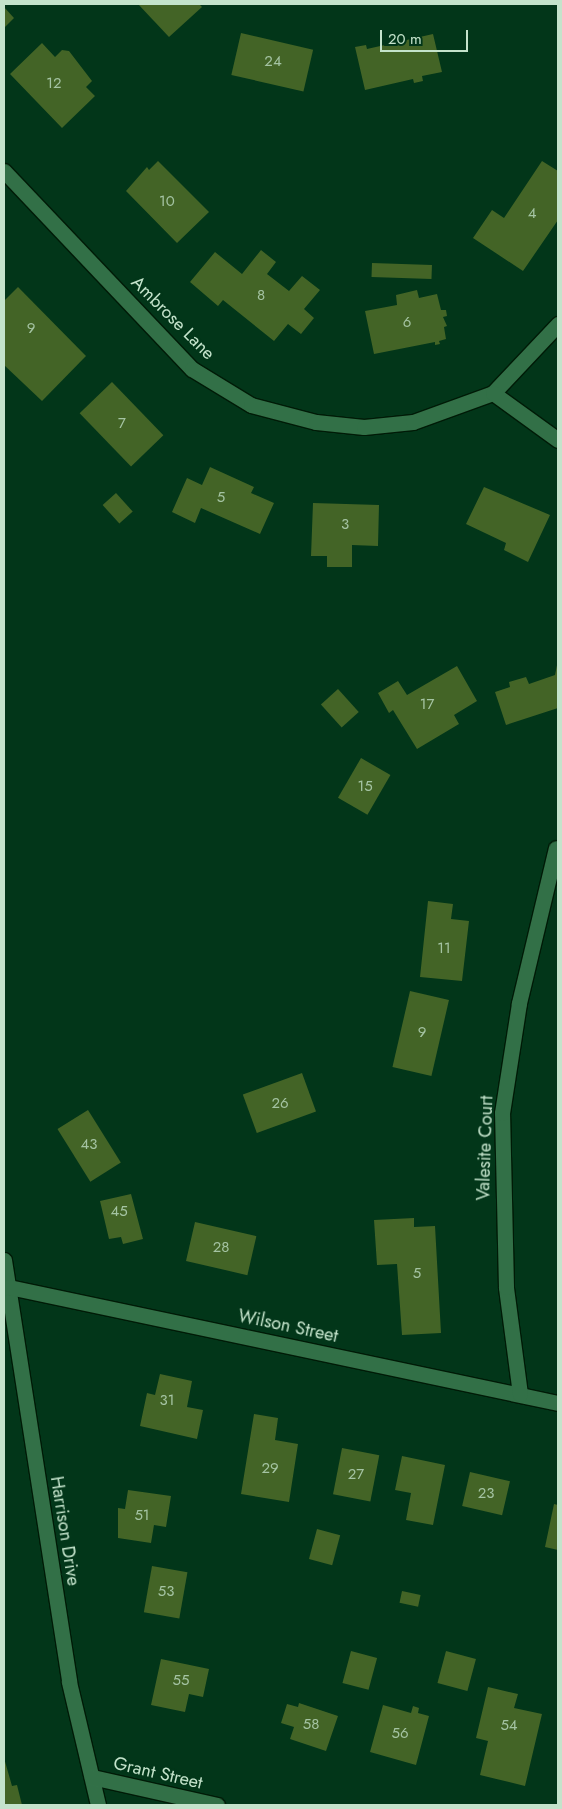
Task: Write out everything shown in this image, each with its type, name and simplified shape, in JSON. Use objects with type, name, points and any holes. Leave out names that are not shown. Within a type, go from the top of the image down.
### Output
[{"type":"street","name":"Ambrose Lane","points":[[4,172],[192,368],[251,404],[316,422],[364,427],[413,422],[493,393],[558,324]]},
{"type":"street","points":[[493,393],[558,440]]},
{"type":"street","name":"Valesite Court","points":[[520,1394],[506,1287],[502,1113],[519,1003],[556,848]]},
{"type":"street","name":"Harrison Drive","points":[[4,1260],[6,1288],[69,1682],[98,1805]]},
{"type":"street","name":"Wilson Street","points":[[6,1288],[558,1403]]},
{"type":"street","name":"Grant Street","points":[[92,1777],[217,1805]]},
{"type":"building","points":[[138,4],[199,4],[202,7],[169,37]]},
{"type":"building","points":[[4,7],[14,18],[4,28]]},
{"type":"building","points":[[241,33],[313,50],[303,92],[231,75]]},
{"type":"building","points":[[433,34],[442,72],[422,76],[423,81],[414,83],[413,79],[365,90],[355,47],[366,45],[367,49]]},
{"type":"building","points":[[42,43],[55,57],[62,50],[69,51],[92,81],[86,87],[95,96],[62,128],[10,74]]},
{"type":"building","points":[[158,161],[209,212],[177,243],[126,191],[147,167],[149,170]]},
{"type":"building","points":[[542,161],[558,171],[558,220],[523,271],[473,238],[492,210],[504,218]]},
{"type":"building","points":[[261,250],[276,262],[267,274],[289,291],[302,276],[320,290],[304,309],[314,318],[301,334],[288,324],[274,341],[223,300],[218,306],[190,282],[215,252],[242,274]]},
{"type":"building","points":[[372,263],[432,265],[431,279],[372,277]]},
{"type":"building","points":[[18,287],[86,356],[42,401],[4,365],[4,301]]},
{"type":"building","points":[[417,290],[419,298],[437,294],[441,310],[446,310],[447,316],[443,317],[447,326],[444,327],[446,339],[439,341],[440,344],[435,345],[435,342],[374,354],[365,311],[397,305],[396,295]]},
{"type":"building","points":[[112,382],[163,435],[131,466],[80,413]]},
{"type":"building","points":[[210,467],[254,487],[251,493],[274,503],[260,534],[201,508],[195,523],[172,512],[187,478],[202,485]]},
{"type":"building","points":[[484,487],[550,515],[528,562],[504,550],[506,543],[466,524]]},
{"type":"building","points":[[116,493],[133,512],[119,524],[103,505]]},
{"type":"building","points":[[313,503],[379,505],[378,546],[352,545],[352,567],[327,567],[327,556],[311,556]]},
{"type":"building","points":[[558,660],[558,708],[506,725],[495,692],[510,687],[509,682],[526,677],[529,684],[555,675]]},
{"type":"building","points":[[457,666],[477,701],[454,715],[459,724],[417,749],[393,710],[389,713],[378,693],[398,681],[407,695]]},
{"type":"building","points":[[338,689],[359,712],[342,727],[321,704]]},
{"type":"building","points":[[361,758],[390,775],[367,815],[338,798]]},
{"type":"building","points":[[428,901],[453,904],[451,919],[469,921],[462,981],[420,977]]},
{"type":"building","points":[[410,991],[449,1000],[431,1076],[392,1067]]},
{"type":"building","points":[[302,1073],[316,1112],[257,1133],[243,1095]]},
{"type":"building","points":[[88,1110],[121,1163],[90,1182],[57,1129]]},
{"type":"building","points":[[131,1194],[143,1239],[123,1244],[121,1237],[109,1239],[100,1201]]},
{"type":"building","points":[[414,1218],[414,1227],[435,1226],[441,1333],[402,1335],[397,1264],[377,1265],[374,1220]]},
{"type":"building","points":[[195,1222],[256,1236],[247,1275],[186,1261]]},
{"type":"building","points":[[160,1374],[192,1381],[187,1407],[203,1410],[197,1439],[140,1426],[147,1393],[155,1395]]},
{"type":"building","points":[[254,1414],[278,1418],[275,1440],[298,1444],[289,1502],[241,1494]]},
{"type":"building","points":[[342,1448],[379,1455],[370,1501],[333,1494]]},
{"type":"building","points":[[402,1456],[445,1465],[433,1525],[406,1520],[411,1493],[395,1490]]},
{"type":"building","points":[[470,1472],[510,1481],[502,1515],[462,1506]]},
{"type":"building","points":[[128,1490],[171,1496],[166,1527],[154,1525],[151,1543],[118,1538],[118,1508],[125,1509]]},
{"type":"building","points":[[554,1504],[558,1505],[558,1550],[545,1547]]},
{"type":"building","points":[[317,1529],[340,1535],[332,1565],[309,1559]]},
{"type":"building","points":[[152,1566],[187,1572],[179,1619],[144,1612]]},
{"type":"building","points":[[402,1591],[421,1595],[418,1607],[400,1603]]},
{"type":"building","points":[[351,1651],[377,1658],[369,1690],[342,1683]]},
{"type":"building","points":[[446,1651],[476,1659],[467,1691],[437,1683]]},
{"type":"building","points":[[161,1659],[209,1669],[203,1697],[189,1694],[185,1712],[151,1705]]},
{"type":"building","points":[[488,1687],[518,1694],[514,1708],[542,1714],[525,1786],[480,1775],[488,1741],[476,1738]]},
{"type":"building","points":[[299,1703],[338,1716],[326,1751],[290,1739],[294,1727],[281,1723],[287,1704],[298,1707]]},
{"type":"building","points":[[383,1705],[411,1713],[413,1706],[419,1708],[418,1713],[429,1716],[416,1765],[370,1752]]},
{"type":"building","points":[[4,1758],[12,1786],[17,1785],[22,1805],[4,1805]]}]
